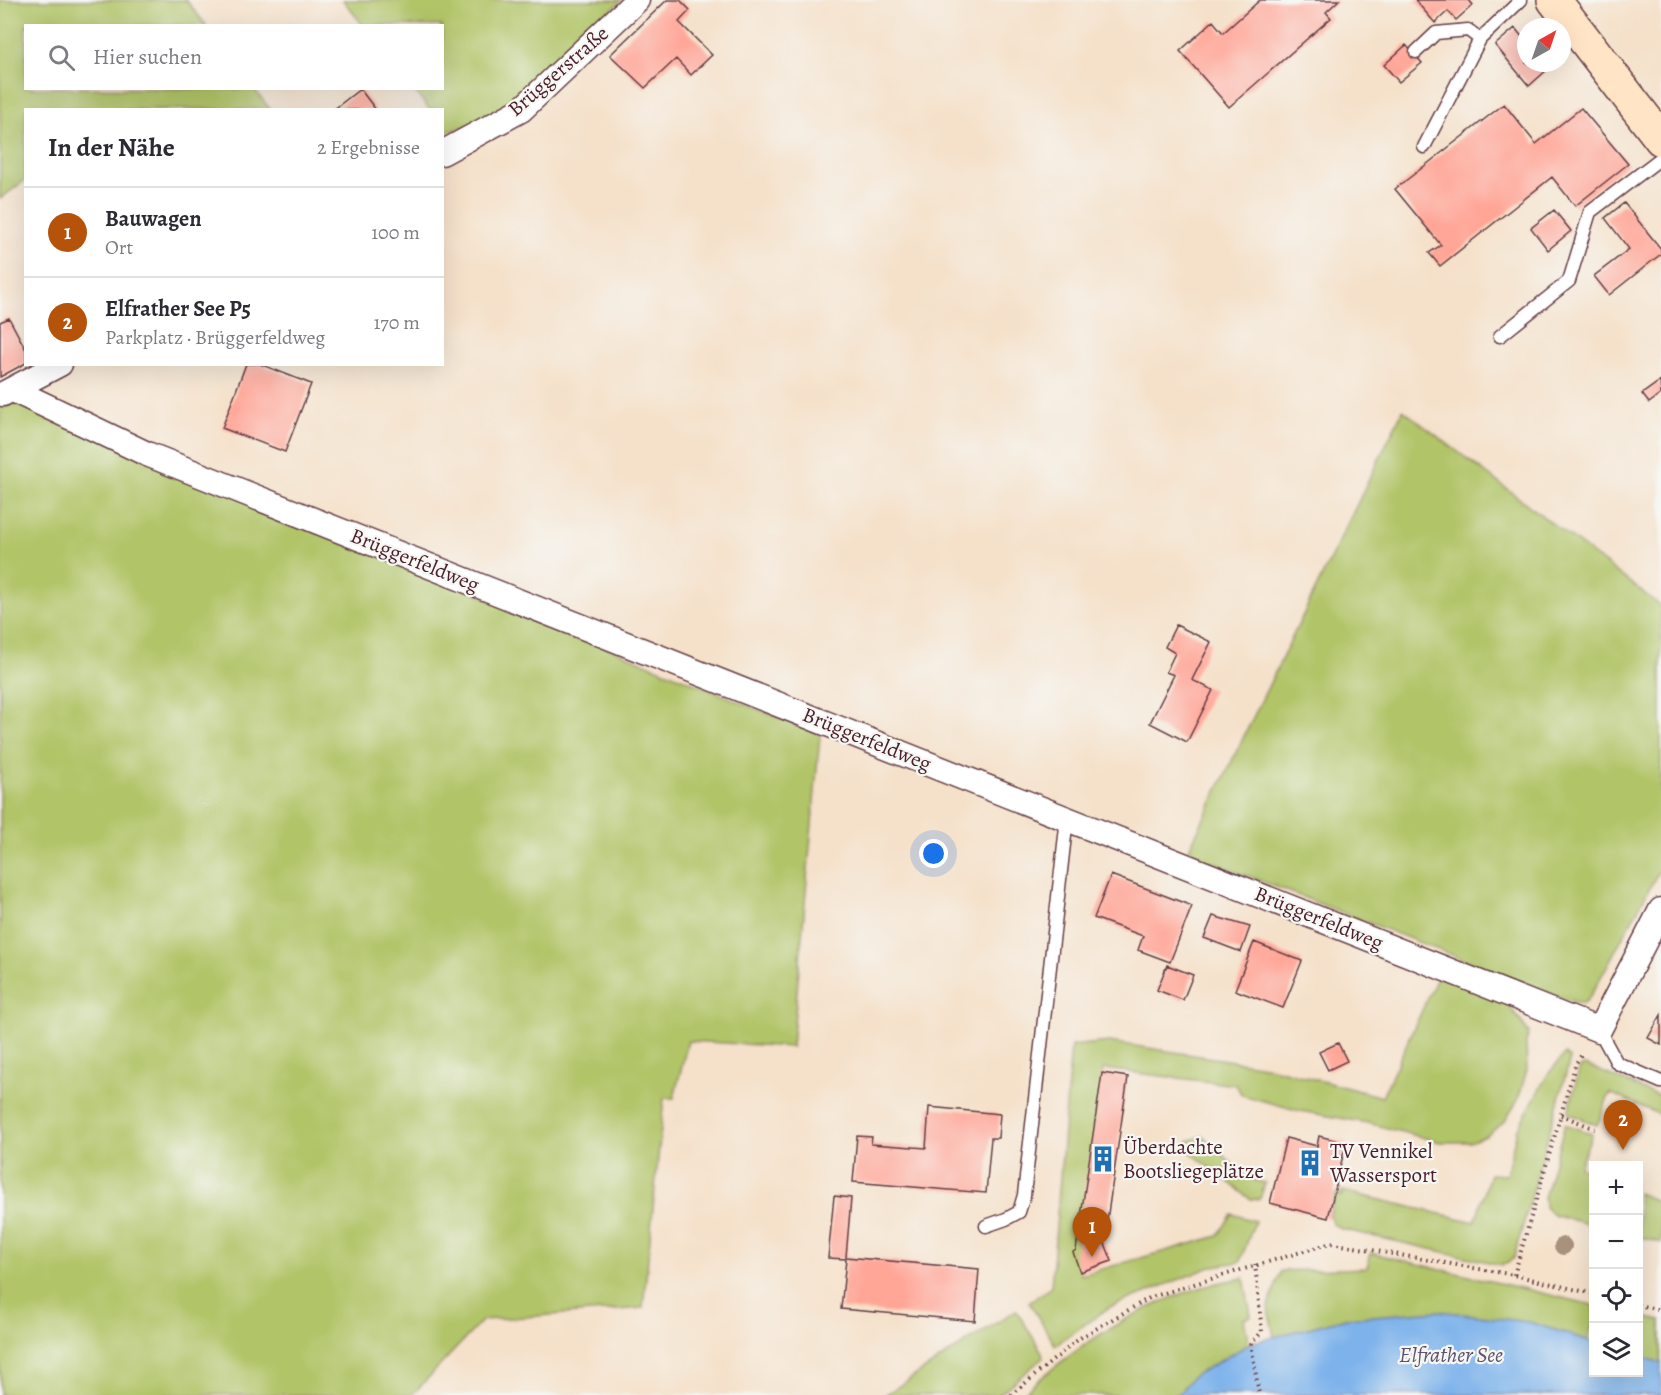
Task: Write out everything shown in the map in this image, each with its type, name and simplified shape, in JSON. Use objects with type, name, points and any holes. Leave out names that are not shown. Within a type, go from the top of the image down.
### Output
[{"type":"main road","points":[[1554,0],[1661,139]]},
{"type":"street","name":"Brüggerstraße","points":[[444,152],[520,110],[637,0]]},
{"type":"street","points":[[7,393],[56,366]]},
{"type":"street","name":"Brüggerfeldweg","points":[[7,393],[147,454],[1599,1030]]},
{"type":"street","points":[[1599,1030],[1661,910]]},
{"type":"lane","points":[[1424,147],[1480,39],[1521,0]]},
{"type":"lane","points":[[1416,52],[1436,33],[1468,30],[1480,39]]},
{"type":"lane","points":[[1500,336],[1569,281],[1590,212],[1661,158]]},
{"type":"lane","points":[[986,1226],[1019,1212],[1024,1195],[1067,818]]},
{"type":"lane","points":[[1599,1030],[1617,1063],[1661,1082]]},
{"type":"path","points":[[1514,1275],[1576,1063],[1599,1030]]},
{"type":"path","points":[[1561,1115],[1595,1129]]},
{"type":"path","points":[[1011,1395],[1080,1338],[1151,1297],[1331,1243],[1514,1275],[1589,1293]]},
{"type":"path","points":[[1255,1264],[1262,1332],[1251,1343],[1259,1395]]},
{"type":"path","points":[[1643,1306],[1661,1310]]},
{"type":"green space","points":[[0,0],[186,0],[205,24],[24,24],[24,90],[255,90],[269,108],[24,108],[24,181],[0,199]]},
{"type":"green space","points":[[343,0],[622,0],[521,94],[488,119],[447,132],[444,128],[444,108],[428,108],[414,90],[444,90],[444,24],[362,24]]},
{"type":"green space","points":[[13,402],[820,735],[792,1047],[688,1041],[674,1098],[664,1098],[643,1308],[483,1320],[412,1395],[0,1395],[0,407]]},
{"type":"green space","points":[[1403,410],[1661,606],[1661,867],[1590,997],[1583,1004],[1207,860],[1189,849]]},
{"type":"green space","points":[[1438,976],[1504,998],[1529,1033],[1526,1042],[1527,1070],[1518,1100],[1505,1121],[1486,1136],[1470,1142],[1440,1142],[1368,1123],[1300,1111],[1242,1095],[1236,1085],[1103,1069],[1081,1275],[1218,1236],[1232,1214],[1255,1221],[1240,1262],[1213,1266],[1110,1307],[1055,1345],[1029,1302],[1051,1287],[1071,1046],[1109,1042],[1265,1066],[1382,1097]]},
{"type":"green space","points":[[1565,1054],[1570,1059],[1514,1257],[1508,1263],[1502,1265],[1341,1229],[1333,1224],[1330,1215],[1336,1194],[1341,1196],[1342,1191],[1475,1222],[1490,1174],[1506,1175],[1517,1130],[1548,1074]]},
{"type":"green space","points":[[1586,1065],[1661,1097],[1661,1115],[1610,1093],[1597,1125],[1568,1113],[1580,1067]]},
{"type":"green space","points":[[1565,1124],[1592,1134],[1579,1167],[1589,1172],[1589,1224],[1553,1215],[1545,1207],[1544,1198]]},
{"type":"green space","points":[[1203,1136],[1248,1179],[1265,1183],[1260,1199],[1250,1199],[1189,1151],[1188,1141]]},
{"type":"green space","points":[[1643,1195],[1661,1203],[1661,1243],[1643,1238]]},
{"type":"green space","points":[[1371,1253],[1589,1304],[1588,1340],[1529,1322],[1346,1318],[1274,1337],[1268,1307],[1281,1271],[1367,1268]]},
{"type":"green space","points":[[1244,1278],[1251,1316],[1244,1319],[1249,1345],[1192,1377],[1178,1395],[1021,1395],[1071,1354],[1125,1320],[1182,1294],[1212,1284]]},
{"type":"green space","points":[[1016,1310],[1042,1352],[1043,1358],[998,1395],[885,1395]]},
{"type":"green space","points":[[1643,1317],[1661,1321],[1661,1363],[1643,1357]]},
{"type":"water","name":"Elfrather See","points":[[1439,1311],[1529,1322],[1589,1341],[1589,1377],[1643,1377],[1643,1357],[1661,1363],[1661,1395],[1178,1395],[1192,1377],[1251,1343],[1346,1318]]},
{"type":"building","points":[[667,0],[680,0],[690,10],[679,22],[712,55],[691,75],[676,59],[645,88],[610,55]]},
{"type":"building","points":[[1260,0],[1339,0],[1326,12],[1331,18],[1229,107],[1180,51],[1213,21],[1223,33]]},
{"type":"building","points":[[1415,0],[1469,0],[1473,5],[1456,20],[1448,11],[1435,23]]},
{"type":"building","points":[[1515,28],[1517,31],[1517,72],[1495,45]]},
{"type":"building","points":[[1406,45],[1422,63],[1399,82],[1384,65]]},
{"type":"building","points":[[1517,72],[1545,72],[1529,86]]},
{"type":"building","points":[[361,90],[374,108],[336,108]]},
{"type":"building","points":[[1504,104],[1536,144],[1581,108],[1628,164],[1575,206],[1552,177],[1440,266],[1429,253],[1441,245],[1395,189]]},
{"type":"building","points":[[1624,203],[1661,249],[1661,254],[1609,295],[1594,276],[1629,249],[1605,218]]},
{"type":"building","points":[[1554,210],[1571,231],[1548,250],[1531,228]]},
{"type":"building","points":[[9,318],[24,346],[24,364],[0,377],[0,322]]},
{"type":"building","points":[[245,366],[265,366],[311,384],[285,452],[222,428]]},
{"type":"building","points":[[1660,381],[1661,394],[1649,403],[1642,394]]},
{"type":"building","points":[[1176,625],[1211,642],[1192,680],[1213,690],[1187,742],[1150,723],[1174,675],[1166,672],[1175,653],[1165,647]]},
{"type":"building","points":[[1111,875],[1192,906],[1170,962],[1138,950],[1143,936],[1094,918]]},
{"type":"building","points":[[1213,916],[1250,927],[1241,952],[1204,938]]},
{"type":"building","points":[[1254,942],[1302,961],[1283,1008],[1235,990]]},
{"type":"building","points":[[1167,965],[1193,975],[1183,1000],[1157,990]]},
{"type":"building","points":[[1661,1015],[1661,1045],[1648,1038]]},
{"type":"building","points":[[1338,1043],[1347,1061],[1328,1070],[1319,1052]]},
{"type":"building","name":"Überdachte Bootsliegeplätze","points":[[1102,1073],[1128,1077],[1104,1241],[1112,1261],[1080,1272],[1073,1252],[1076,1250]]},
{"type":"building","points":[[929,1107],[1000,1114],[998,1138],[991,1138],[986,1193],[853,1182],[857,1136],[872,1137],[871,1144],[926,1148]]},
{"type":"building","name":"TV Vennikel Wassersport","points":[[1319,1136],[1346,1143],[1328,1218],[1270,1203],[1286,1138],[1317,1146]]},
{"type":"building","points":[[834,1196],[851,1198],[846,1257],[979,1269],[975,1321],[841,1309],[846,1259],[828,1258]]},
{"type":"place","name":"Elfrather See P5","points":[[1623,1150]]},
{"type":"place","name":"Überdachte Bootsliegeplätze","points":[[1103,1159]]},
{"type":"place","name":"TV Vennikel Wassersport","points":[[1310,1163]]},
{"type":"place","name":"Bauwagen","points":[[1092,1257]]}]
